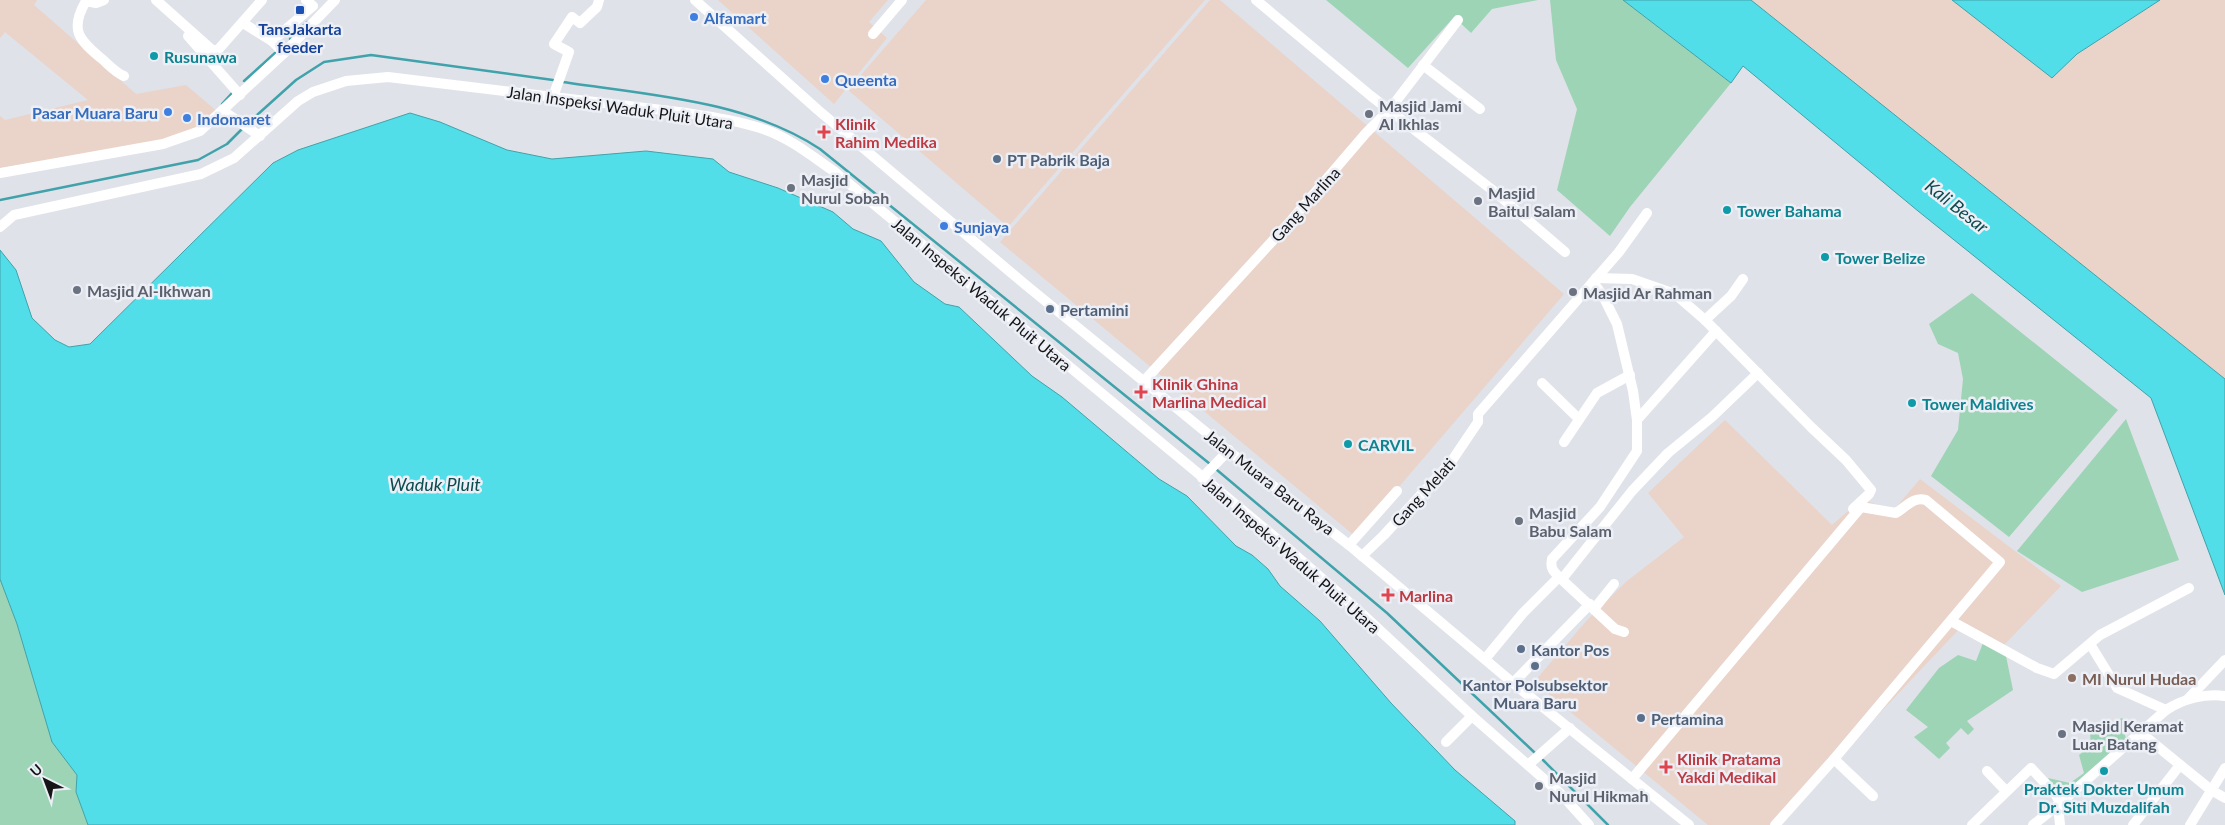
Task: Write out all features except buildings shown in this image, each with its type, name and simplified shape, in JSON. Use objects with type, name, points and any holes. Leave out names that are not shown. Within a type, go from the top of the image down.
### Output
[{"type":"street","points":[[104,0],[96,3],[85,0],[78,16],[80,39],[124,76]]},
{"type":"street","points":[[156,0],[211,49],[217,51],[262,0]]},
{"type":"street","points":[[272,41],[313,6],[306,0]]},
{"type":"street","points":[[0,173],[164,144],[200,131],[240,95],[335,0]]},
{"type":"street","points":[[553,97],[569,52],[554,44],[572,17],[580,22],[597,7],[599,0]]},
{"type":"street","name":"Jalan Muara Baru Raya","points":[[694,0],[826,116],[1027,286],[1349,545],[1513,683],[1689,825]]},
{"type":"street","points":[[873,34],[902,0]]},
{"type":"street","points":[[1256,0],[1371,96],[1495,192],[1565,252]]},
{"type":"street","name":"Gang Marlina","points":[[1144,381],[1288,224],[1366,133],[1390,109],[1458,20]]},
{"type":"street","points":[[243,23],[272,41],[282,51]]},
{"type":"street","points":[[188,28],[185,33],[240,95]]},
{"type":"street","points":[[1423,64],[1480,110]]},
{"type":"street","name":"Jalan Inspeksi Waduk Pluit Utara","points":[[0,227],[14,215],[201,174],[234,158],[256,133],[298,101],[312,92],[346,80],[388,77],[687,113],[736,121],[768,131],[802,150],[835,172],[1276,538],[1561,794],[1589,825]]},
{"type":"street","points":[[223,111],[256,133]]},
{"type":"street","name":"Gang Melati","points":[[1362,556],[1384,535],[1451,462],[1478,422],[1478,414],[1619,252],[1647,213]]},
{"type":"street","points":[[1624,632],[1615,629],[1551,569],[1552,559],[1600,507],[1637,451],[1637,420],[1630,375],[1616,324],[1594,280],[1632,279],[1671,293],[1705,320],[1846,460],[1870,490],[1854,507],[1851,519]]},
{"type":"street","points":[[1705,320],[1731,296],[1743,280]]},
{"type":"street","points":[[1637,420],[1716,331]]},
{"type":"street","points":[[1485,659],[1523,612],[1561,578],[1632,491],[1668,453],[1712,417],[1758,373]]},
{"type":"street","points":[[1564,442],[1601,390],[1630,375]]},
{"type":"street","points":[[1542,383],[1579,419]]},
{"type":"street","points":[[1202,478],[1229,450]]},
{"type":"street","points":[[1349,545],[1397,490]]},
{"type":"street","points":[[1632,779],[1861,507],[1896,513],[1915,500],[1920,498],[1926,500],[2000,562],[1834,759],[1775,825]]},
{"type":"street","points":[[1513,683],[1614,584]]},
{"type":"street","points":[[1951,621],[2050,674],[2058,671],[2100,636],[2189,588]]},
{"type":"street","points":[[2090,644],[2112,682],[2122,692],[2166,710]]},
{"type":"street","points":[[2188,699],[2225,660]]},
{"type":"street","points":[[2033,825],[2166,710],[2188,699],[2225,696]]},
{"type":"street","points":[[1446,742],[1472,716]]},
{"type":"street","points":[[1528,765],[1570,728]]},
{"type":"street","points":[[2141,733],[2212,790],[2225,798]]},
{"type":"street","points":[[1834,759],[1873,796]]},
{"type":"street","points":[[2133,825],[2180,765]]},
{"type":"street","points":[[1972,825],[2033,768],[2059,804],[2060,825]]},
{"type":"street","points":[[2190,825],[2225,768]]},
{"type":"street","points":[[1987,771],[2006,792]]},
{"type":"shaded area","points":[[0,0],[37,0],[34,5],[136,94],[186,85],[220,114],[199,130],[170,141],[0,168],[0,116],[5,120],[88,100],[5,32],[0,38]]},
{"type":"shaded area","points":[[718,0],[888,0],[869,22],[887,38],[834,104]]},
{"type":"shaded area","name":"PT Pabrik Baja","points":[[926,0],[1205,0],[1008,227],[848,90]]},
{"type":"shaded area","points":[[1210,0],[1220,0],[1564,294],[1356,537],[1000,242]]},
{"type":"shaded area","points":[[1751,0],[1952,0],[2052,78],[2077,54],[2160,0],[2225,0],[2225,379]]},
{"type":"shaded area","points":[[1725,420],[1832,525],[1862,499],[1893,511],[1920,479],[2061,586],[2002,647],[1964,624],[1774,825],[1708,825],[1534,682],[1588,619],[1627,581],[1684,537],[1648,493]]},
{"type":"green space","points":[[1326,0],[1538,0],[1492,9],[1471,33],[1454,17],[1408,68]]},
{"type":"green space","points":[[1550,0],[1623,0],[1731,83],[1630,207],[1610,236],[1557,190],[1577,109],[1556,60]]},
{"type":"green space","points":[[1972,293],[2118,410],[2009,537],[1931,476],[1958,430],[1963,379],[1958,353],[1938,344],[1929,324]]},
{"type":"green space","points":[[2126,419],[2179,560],[2082,592],[2017,551]]},
{"type":"green space","points":[[0,579],[17,624],[52,742],[77,775],[76,792],[88,825],[0,825]]},
{"type":"green space","points":[[1983,643],[2006,656],[2013,690],[1967,721],[1974,729],[1968,735],[1961,728],[1946,743],[1950,748],[1939,759],[1914,737],[1928,727],[1906,710],[1939,668],[1958,655],[1976,661]]},
{"type":"green space","points":[[2122,718],[2126,722],[2125,736],[2128,740],[2064,798],[2048,778],[2070,783],[2084,773],[2079,755],[2091,746],[2090,733]]},
{"type":"water","name":"Kali Besar","points":[[1623,0],[1751,0],[2225,379],[2225,595],[2151,398],[1918,211],[1743,66],[1731,83]]},
{"type":"water","points":[[1952,0],[2160,0],[2077,54],[2052,78]]},
{"type":"water","name":"Waduk Pluit","points":[[410,113],[440,122],[507,150],[552,159],[646,151],[713,159],[729,172],[778,188],[833,212],[853,229],[881,241],[914,282],[945,304],[959,307],[1032,376],[1062,397],[1159,479],[1187,496],[1236,546],[1252,555],[1268,569],[1280,586],[1320,621],[1391,703],[1455,770],[1515,821],[1515,825],[88,825],[76,792],[77,775],[52,742],[17,624],[0,579],[0,250],[16,270],[32,318],[55,340],[69,347],[90,344],[273,163],[298,150]]},
{"type":"waterway","points":[[290,39],[307,22]]},
{"type":"waterway","points":[[244,81],[275,53]]},
{"type":"waterway","points":[[247,124],[296,80],[324,62],[371,55],[553,80]]},
{"type":"waterway","points":[[563,82],[662,96],[729,110],[761,120],[791,133],[820,149],[1210,464]]},
{"type":"waterway","points":[[222,104],[232,93]]},
{"type":"waterway","points":[[0,200],[198,160],[227,144],[243,128]]},
{"type":"waterway","points":[[1217,470],[1387,613],[1535,753]]},
{"type":"waterway","points":[[1543,760],[1608,825]]},
{"type":"place","name":"TansJakarta feeder","points":[[300,10]]},
{"type":"place","name":"Alfamart","points":[[694,17]]},
{"type":"place","name":"Rusunawa","points":[[154,56]]},
{"type":"place","name":"Queenta","points":[[825,79]]},
{"type":"place","name":"Pasar Muara Baru","points":[[168,112]]},
{"type":"place","name":"Masjid Jami Al Ikhlas","points":[[1369,114]]},
{"type":"place","name":"Indomaret","points":[[187,118]]},
{"type":"place","name":"Klinik Rahim Medika","points":[[824,132]]},
{"type":"place","name":"PT Pabrik Baja","points":[[997,159]]},
{"type":"place","name":"Masjid Nurul Sobah","points":[[791,188]]},
{"type":"place","name":"Masjid Baitul Salam","points":[[1478,201]]},
{"type":"place","name":"Tower Bahama","points":[[1727,210]]},
{"type":"place","name":"Sunjaya","points":[[944,226]]},
{"type":"place","name":"Tower Belize","points":[[1825,257]]},
{"type":"place","name":"Masjid Al-Ikhwan","points":[[77,290]]},
{"type":"place","name":"Masjid Ar Rahman","points":[[1573,292]]},
{"type":"place","name":"Pertamini","points":[[1050,309]]},
{"type":"place","name":"Klinik Ghina Marlina Medical","points":[[1141,392]]},
{"type":"place","name":"Tower Maldives","points":[[1912,403]]},
{"type":"place","name":"CARVIL","points":[[1348,444]]},
{"type":"place","name":"Masjid Babu Salam","points":[[1519,521]]},
{"type":"place","name":"Marlina","points":[[1388,595]]},
{"type":"place","name":"Kantor Pos","points":[[1521,649]]},
{"type":"place","name":"Kantor Polsubsektor Muara Baru","points":[[1535,666]]},
{"type":"place","name":"MI Nurul Hudaa","points":[[2072,678]]},
{"type":"place","name":"Pertamina","points":[[1641,718]]},
{"type":"place","name":"Masjid Keramat Luar Batang","points":[[2062,734]]},
{"type":"place","name":"Klinik Pratama Yakdi Medikal","points":[[1666,767]]},
{"type":"place","name":"Praktek Dokter Umum Dr. Siti Muzdalifah","points":[[2104,771]]},
{"type":"place","name":"Masjid Nurul Hikmah","points":[[1539,786]]}]
